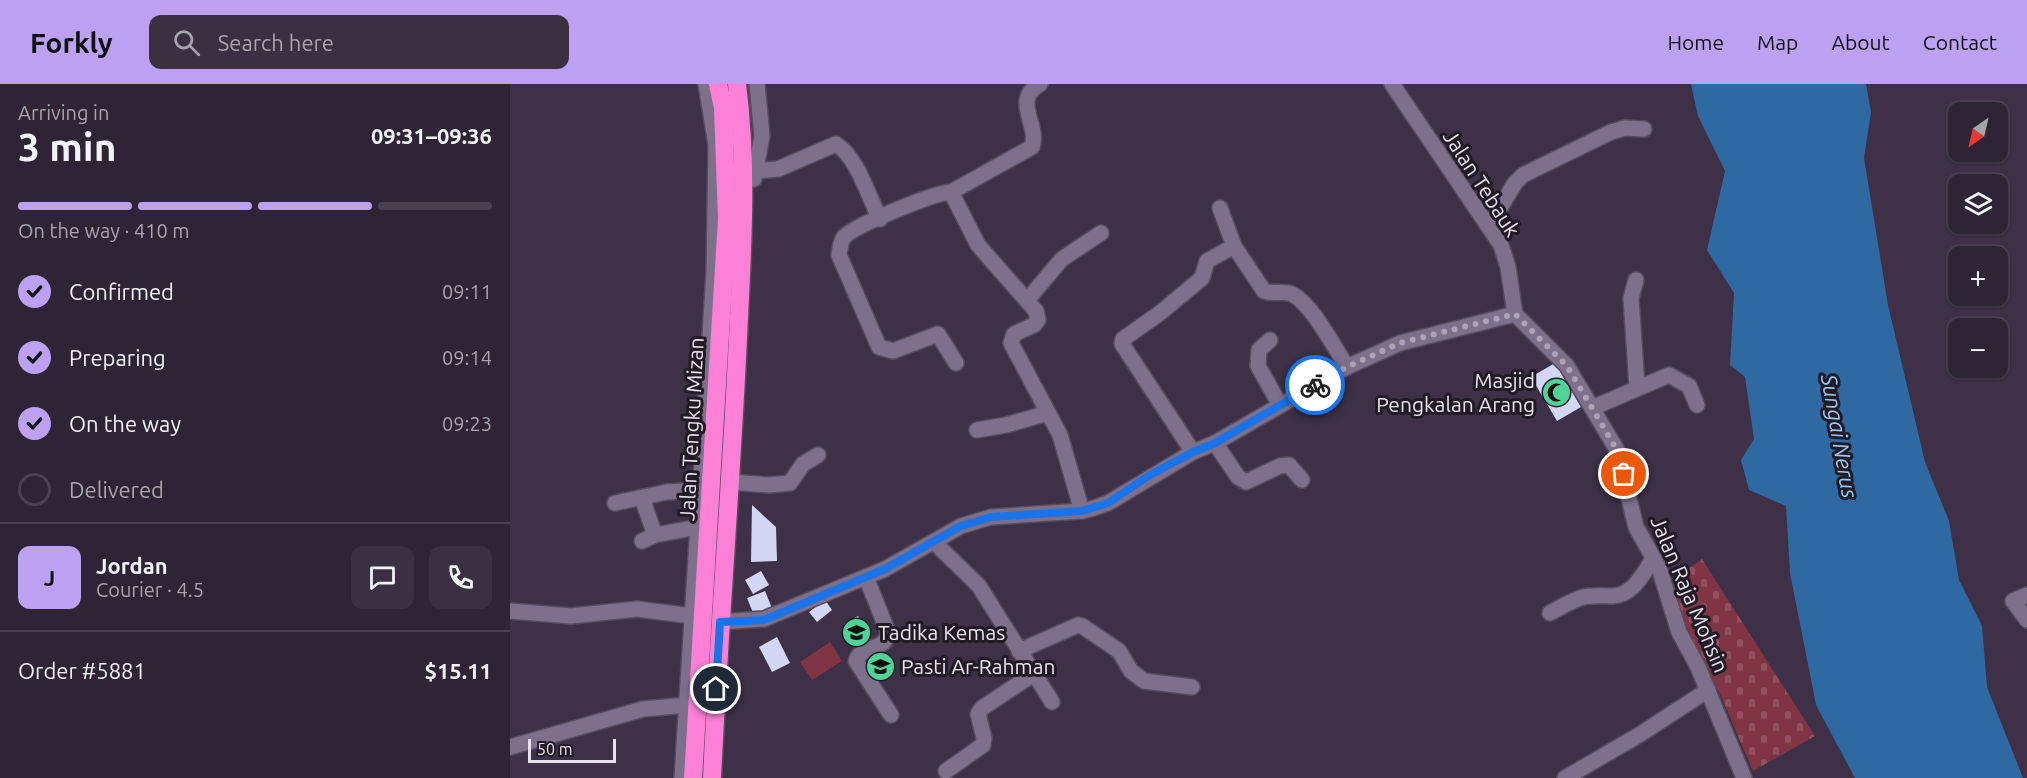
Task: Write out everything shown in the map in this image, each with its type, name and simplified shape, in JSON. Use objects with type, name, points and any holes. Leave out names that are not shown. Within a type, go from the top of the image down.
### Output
[{"type":"highway","name":"Jalan Tengku Mizan","points":[[693,778],[728,219],[723,108],[718,84]]},
{"type":"highway","name":"Jalan Tengku Mizan","points":[[712,778],[720,622],[731,482],[744,204],[750,172],[737,84]]},
{"type":"street","points":[[682,778],[714,272],[716,188],[714,124],[706,84]]},
{"type":"street","points":[[757,84],[762,136],[750,172],[777,169],[836,144],[842,148],[853,165],[880,219]]},
{"type":"street","points":[[956,363],[938,334],[893,351],[879,347],[839,255],[844,237],[932,195],[951,192],[1032,147],[1036,137],[1025,105],[1028,95],[1040,84]]},
{"type":"street","name":"Jalan Tebauk","points":[[1392,84],[1501,245],[1508,267],[1515,314]]},
{"type":"street","points":[[1489,226],[1515,183],[1523,175],[1611,132],[1625,128],[1644,129]]},
{"type":"street","points":[[951,192],[978,245],[1028,299],[1038,320],[1034,325],[1014,334],[1011,343],[1060,435],[1082,511]]},
{"type":"street","points":[[1220,208],[1234,246],[1264,291],[1284,291],[1294,295],[1316,320],[1347,367]]},
{"type":"street","points":[[1028,299],[1062,259],[1101,233]]},
{"type":"street","points":[[1193,452],[1122,344],[1123,339],[1160,313],[1202,278],[1207,261],[1234,246]]},
{"type":"street","points":[[1636,280],[1631,298],[1637,387]]},
{"type":"street","points":[[720,622],[764,620],[866,577],[961,526],[991,517],[1082,511],[1108,503],[1193,452],[1215,443],[1347,367],[1400,343],[1515,314]]},
{"type":"street","name":"Jalan Raja Mohsin","points":[[1515,314],[1567,366],[1617,450],[1636,527],[1664,580],[1679,632],[1708,690],[1744,778]]},
{"type":"street","points":[[1270,340],[1259,350],[1258,366],[1280,405]]},
{"type":"street","points":[[1592,408],[1668,375],[1689,386],[1697,405]]},
{"type":"street","points":[[977,430],[1006,425],[1048,413]]},
{"type":"street","points":[[1215,443],[1238,477],[1246,482],[1280,465],[1289,465],[1302,480]]},
{"type":"street","points":[[731,482],[769,485],[790,483],[803,464],[818,455]]},
{"type":"street","points":[[615,503],[667,492],[700,490]]},
{"type":"street","points":[[642,498],[649,538],[698,527]]},
{"type":"street","points":[[934,542],[979,586],[1052,702]]},
{"type":"street","points":[[1550,613],[1576,599],[1587,596],[1616,596],[1627,591],[1636,584],[1653,559]]},
{"type":"street","points":[[866,577],[888,632],[888,639],[884,644],[861,653],[857,657],[857,666],[891,715]]},
{"type":"street","points":[[2027,595],[2013,601],[2027,620]]},
{"type":"street","points":[[510,610],[571,616],[636,609],[692,616]]},
{"type":"street","points":[[1018,651],[1078,625],[1119,651],[1131,671],[1144,681],[1192,687]]},
{"type":"street","points":[[946,771],[983,745],[984,738],[978,714],[982,708],[1035,673]]},
{"type":"street","points":[[1565,778],[1708,690]]},
{"type":"street","points":[[510,747],[644,709],[687,705]]},
{"type":"green space","points":[[1702,559],[1815,736],[1753,771],[1718,689],[1684,634],[1671,581]]},
{"type":"green space","points":[[830,642],[842,661],[812,680],[800,662]]},
{"type":"water","name":"Sungai Nerus","points":[[1691,84],[1866,84],[1871,112],[1864,158],[1888,305],[1925,462],[1949,521],[1959,580],[1982,626],[1987,687],[2023,778],[1855,778],[1816,705],[1790,573],[1786,506],[1749,490],[1741,460],[1754,439],[1745,377],[1730,365],[1734,293],[1707,250],[1725,171],[1698,116]]},
{"type":"building","name":"Masjid Pengkalan Arang","points":[[1555,363],[1581,407],[1557,421],[1531,377]]},
{"type":"building","points":[[752,505],[776,527],[777,561],[751,562]]},
{"type":"building","points":[[761,571],[769,585],[753,594],[745,580]]},
{"type":"building","points":[[765,591],[774,613],[756,620],[747,598]]},
{"type":"building","points":[[825,600],[832,610],[817,622],[809,612]]},
{"type":"building","name":"Tadika Kemas","points":[[858,616],[870,639],[856,647],[844,624]]},
{"type":"building","points":[[777,637],[790,663],[772,672],[759,647]]},
{"type":"building","name":"Pasti Ar-Rahman","points":[[885,654],[893,670],[875,679],[867,663]]},
{"type":"way so far","points":[[1315,385],[1347,367],[1400,343],[1515,314],[1567,366],[1617,450],[1624,474]]},
{"type":"place","name":"Masjid Pengkalan Arang","points":[[1556,392]]},
{"type":"place","name":"Tadika Kemas","points":[[857,632]]},
{"type":"place","name":"Pasti Ar-Rahman","points":[[880,666]]},
{"type":"route","points":[[716,689],[720,622],[764,620],[885,569],[961,526],[991,517],[1082,511],[1108,503],[1150,475],[1215,443],[1315,385]]}]
